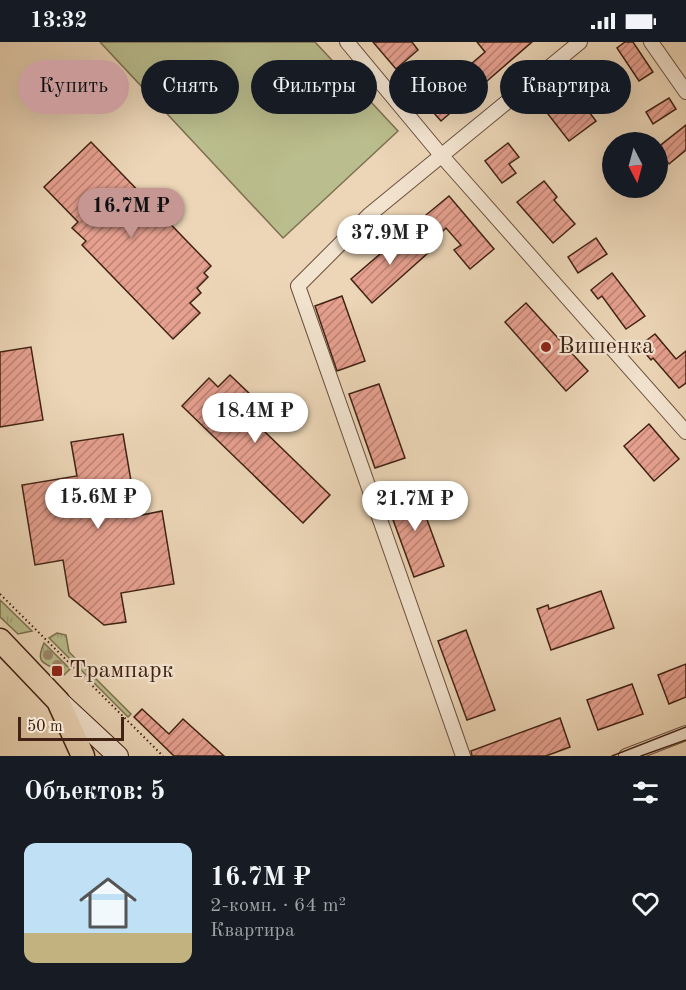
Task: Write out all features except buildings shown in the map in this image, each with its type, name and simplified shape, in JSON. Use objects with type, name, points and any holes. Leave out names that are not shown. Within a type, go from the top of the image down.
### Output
[{"type":"main road","points":[[0,640],[58,701],[118,756]]},
{"type":"main road","points":[[58,701],[82,756]]},
{"type":"street","points":[[347,42],[441,155],[686,432]]},
{"type":"street","points":[[463,756],[298,286],[369,215],[580,42]]},
{"type":"street","points":[[651,42],[686,92]]},
{"type":"street","points":[[626,756],[686,733]]},
{"type":"path","points":[[0,594],[163,756]]},
{"type":"green space","points":[[100,42],[315,42],[332,60],[251,60],[251,114],[377,114],[377,108],[398,131],[283,238],[167,114],[239,114],[239,60],[141,60],[141,86],[129,73],[129,60],[117,60]]},
{"type":"green space","points":[[0,600],[32,631],[18,634],[0,617]]},
{"type":"green space","points":[[57,633],[66,635],[69,652],[131,714],[128,717],[49,638]]},
{"type":"green space","points":[[44,643],[70,669],[64,675],[42,661],[40,657]]},
{"type":"tram line","points":[[612,756],[686,727]]},
{"type":"tram line","points":[[641,756],[686,740]]},
{"type":"place","name":"Вишенка","points":[[546,347]]},
{"type":"place","name":"Трампарк","points":[[57,671]]}]
